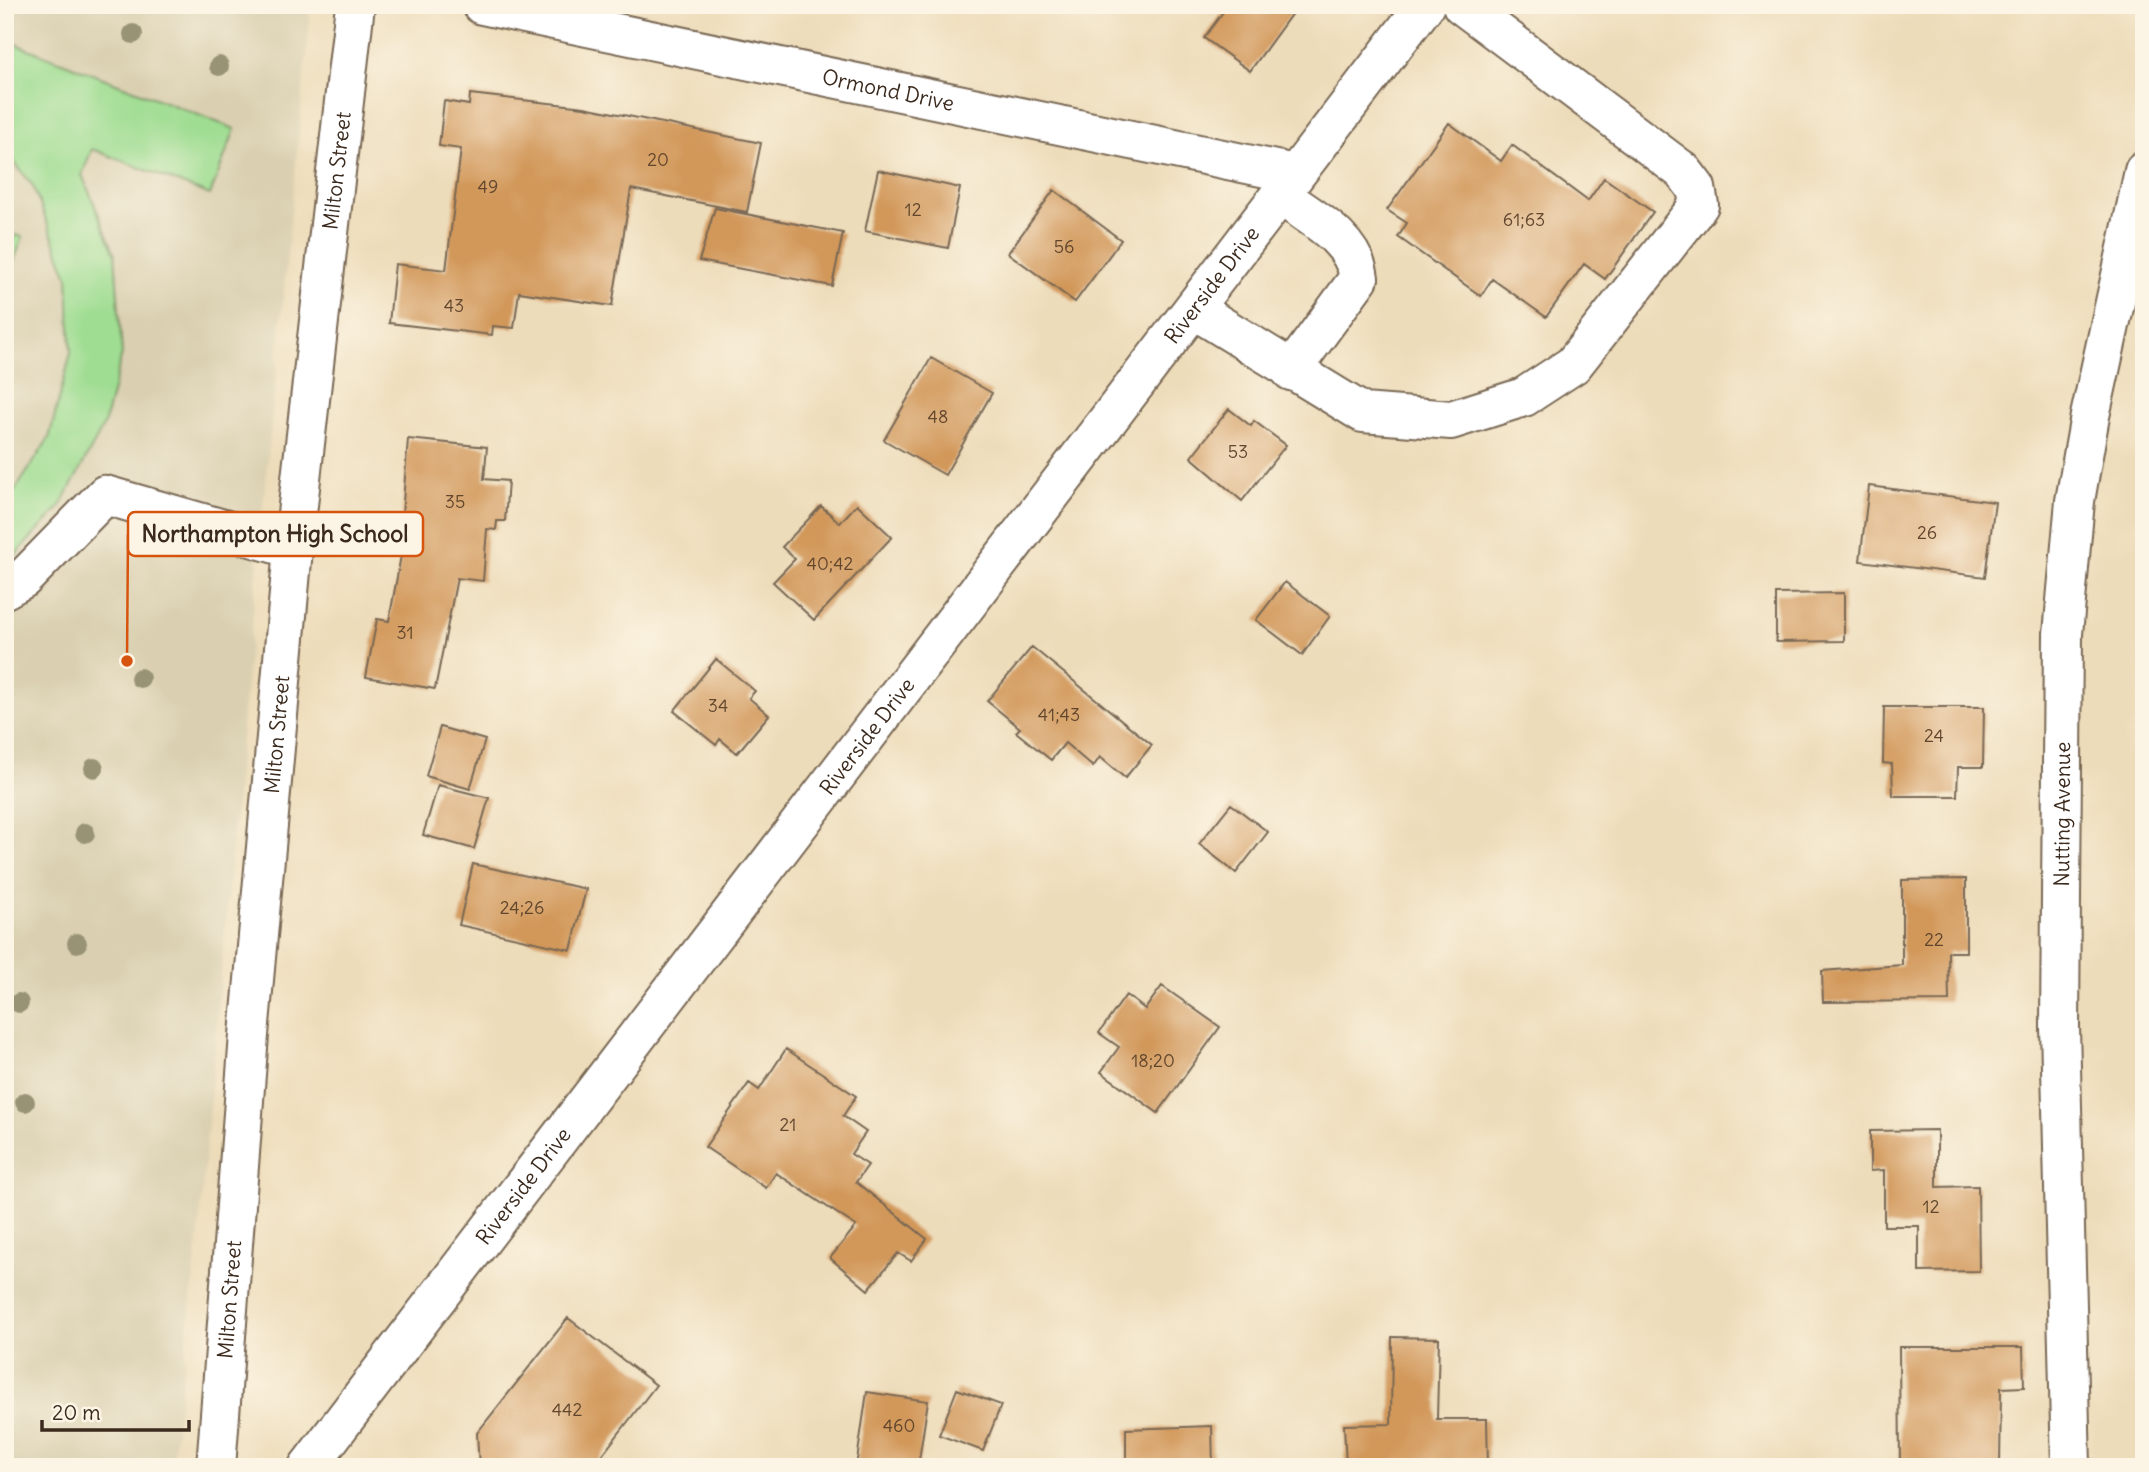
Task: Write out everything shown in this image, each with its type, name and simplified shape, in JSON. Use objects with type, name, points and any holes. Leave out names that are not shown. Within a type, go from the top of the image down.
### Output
[{"type":"street","name":"Milton Street","points":[[216,1467],[248,1049],[293,549],[355,5]]},
{"type":"street","name":"Ormond Drive","points":[[482,5],[1288,184]]},
{"type":"street","name":"Riverside Drive","points":[[308,1467],[1195,310],[1425,5]]},
{"type":"street","points":[[1195,310],[1363,414],[1451,420],[1524,397],[1573,365],[1699,205],[1696,188],[1683,171],[1462,5]]},
{"type":"street","name":"Nutting Avenue","points":[[2071,1467],[2060,1027],[2063,634],[2075,501],[2088,428],[2144,171]]},
{"type":"street","points":[[1288,184],[1342,241],[1356,260],[1359,278],[1291,371]]},
{"type":"street","points":[[5,589],[23,579],[105,495],[293,549]]},
{"type":"shaded area","points":[[5,5],[311,5],[239,760],[199,1230],[172,1467],[5,1467]]},
{"type":"green space","points":[[5,40],[235,129],[210,195],[92,149],[82,175],[115,254],[122,354],[104,425],[60,507],[5,566],[5,506],[49,438],[71,353],[68,277],[33,186],[5,151]]},
{"type":"green space","points":[[15,235],[23,237],[5,284],[5,261]]},
{"type":"building","points":[[1228,5],[1298,5],[1250,71],[1204,38]]},
{"type":"building","points":[[470,94],[584,107],[761,143],[747,212],[631,189],[612,306],[519,292],[514,328],[493,326],[492,335],[389,323],[395,264],[446,270],[461,149],[439,146],[444,101],[469,105]]},
{"type":"building","points":[[1449,123],[1501,161],[1512,145],[1588,201],[1604,178],[1653,212],[1605,279],[1584,264],[1546,317],[1492,279],[1481,296],[1398,237],[1407,223],[1387,210]]},
{"type":"building","points":[[878,170],[960,188],[948,248],[865,231]]},
{"type":"building","points":[[1054,190],[1121,240],[1075,302],[1008,253]]},
{"type":"building","points":[[715,208],[843,233],[832,286],[699,261]]},
{"type":"building","points":[[931,358],[992,393],[945,475],[884,440]]},
{"type":"building","points":[[1229,409],[1251,426],[1254,421],[1286,445],[1242,501],[1191,457]]},
{"type":"building","points":[[408,439],[487,447],[484,479],[508,481],[505,521],[497,521],[496,530],[487,529],[483,581],[457,578],[435,689],[366,677],[377,619],[389,621],[406,528],[401,528]]},
{"type":"building","points":[[1869,486],[1995,502],[1985,577],[1860,561]]},
{"type":"building","points":[[857,504],[892,537],[814,620],[773,582],[795,559],[782,547],[821,506],[840,523]]},
{"type":"building","points":[[1285,582],[1330,616],[1302,655],[1256,620]]},
{"type":"building","points":[[1844,593],[1844,641],[1776,642],[1776,594]]},
{"type":"building","points":[[1032,647],[1152,745],[1125,778],[1100,757],[1093,767],[1065,743],[1051,760],[1016,732],[1020,728],[987,701]]},
{"type":"building","points":[[716,659],[755,691],[749,698],[769,715],[737,753],[720,739],[716,745],[674,711]]},
{"type":"building","points":[[1884,707],[1984,707],[1983,767],[1958,767],[1957,796],[1893,796],[1892,764],[1883,763]]},
{"type":"building","points":[[440,727],[485,740],[470,789],[426,776]]},
{"type":"building","points":[[438,785],[489,798],[474,849],[423,835]]},
{"type":"building","points":[[1231,804],[1268,832],[1236,873],[1199,844]]},
{"type":"building","points":[[473,864],[586,889],[571,950],[459,925]]},
{"type":"building","points":[[1966,879],[1966,952],[1948,952],[1949,1001],[1823,1002],[1822,971],[1902,965],[1902,880]]},
{"type":"building","points":[[1162,986],[1220,1027],[1158,1113],[1101,1072],[1119,1047],[1099,1033],[1126,995],[1145,1009]]},
{"type":"building","points":[[786,1049],[856,1096],[843,1116],[866,1132],[851,1154],[868,1165],[856,1182],[927,1239],[911,1261],[898,1253],[868,1290],[830,1258],[856,1226],[776,1173],[766,1188],[705,1147],[749,1083],[759,1090]]},
{"type":"building","points":[[1937,1130],[1937,1187],[1978,1186],[1979,1271],[1919,1272],[1919,1226],[1884,1226],[1884,1170],[1870,1171],[1870,1131]]},
{"type":"building","points":[[568,1318],[656,1385],[593,1467],[479,1467],[477,1433]]},
{"type":"building","points":[[1392,1337],[1439,1338],[1437,1419],[1487,1419],[1488,1467],[1346,1467],[1344,1425],[1391,1424]]},
{"type":"building","points":[[1899,1347],[2023,1347],[2024,1387],[2001,1388],[2000,1467],[1900,1467]]},
{"type":"building","points":[[957,1389],[1001,1405],[983,1451],[939,1435]]},
{"type":"building","points":[[867,1392],[928,1401],[918,1467],[856,1467]]},
{"type":"building","points":[[1212,1426],[1213,1467],[1126,1467],[1126,1429]]},
{"type":"place","name":"Northampton High School","points":[[127,661]]}]
